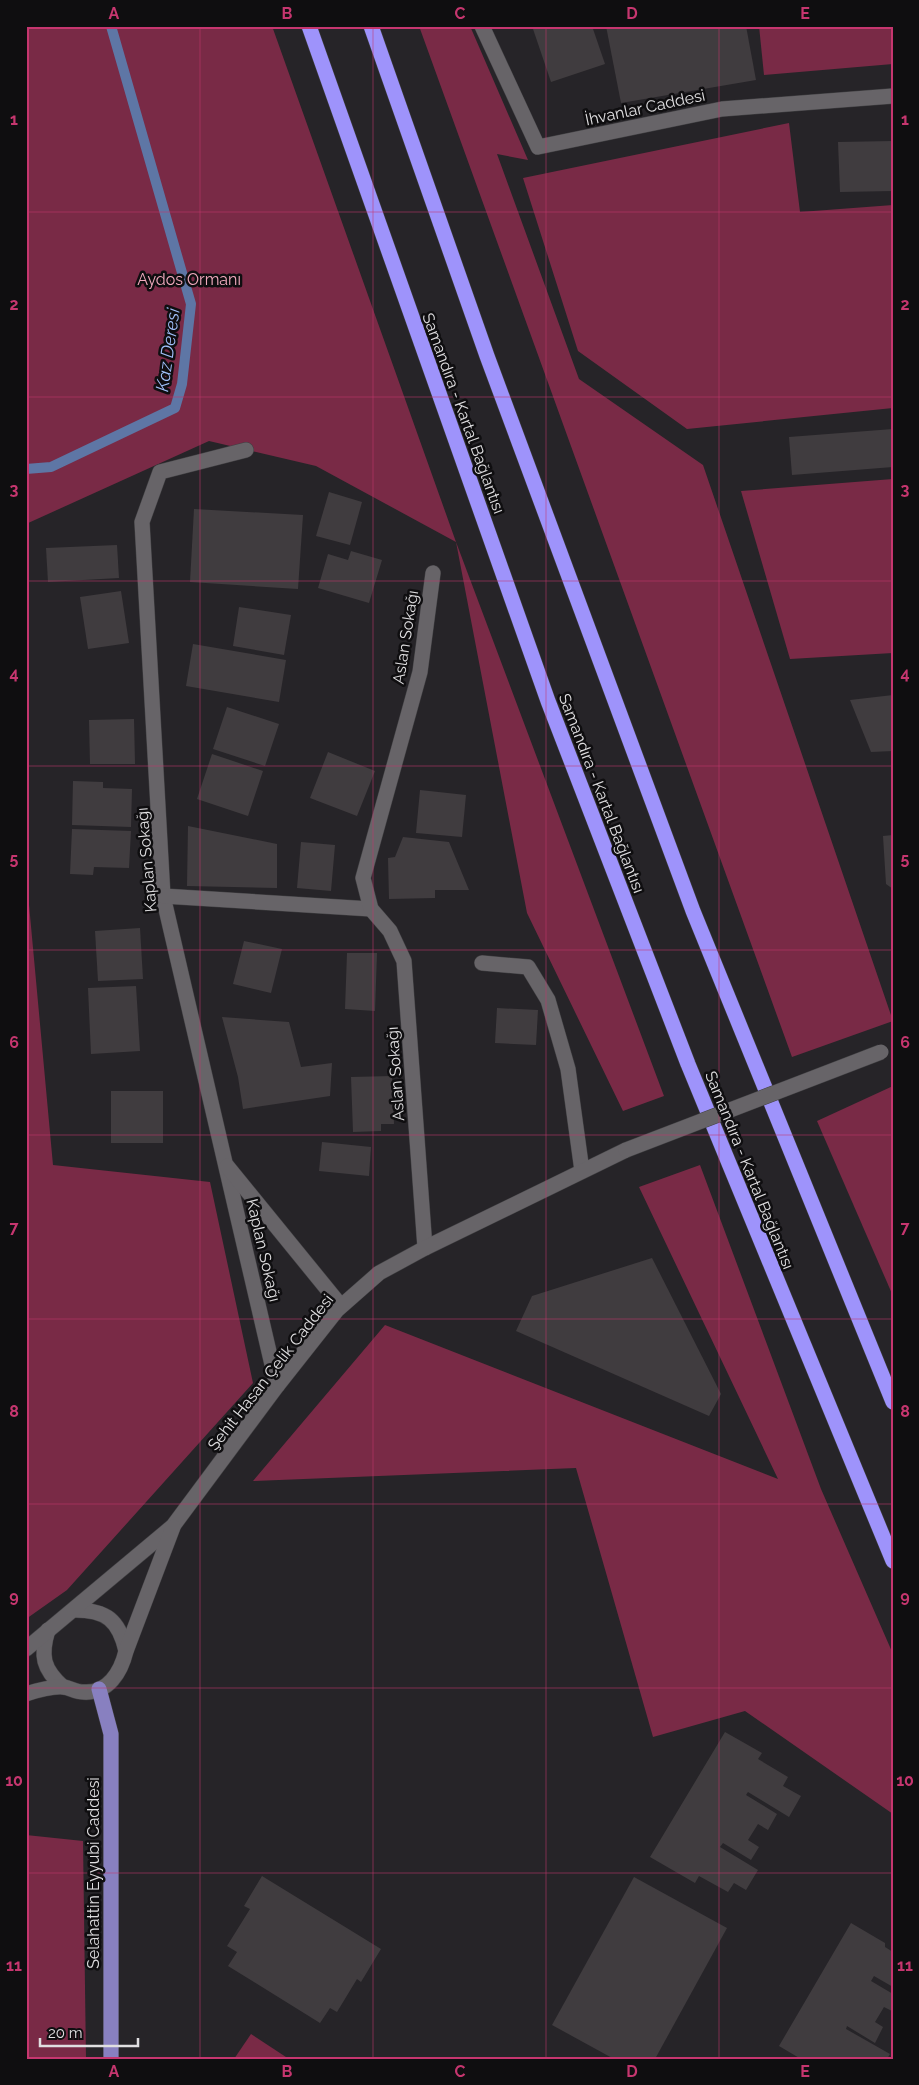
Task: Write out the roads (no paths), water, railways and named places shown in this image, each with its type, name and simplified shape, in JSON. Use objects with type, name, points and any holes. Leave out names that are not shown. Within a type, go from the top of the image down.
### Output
[{"type":"highway","name":"Samandıra - Kartal Bağlantısı","points":[[309,26],[548,701],[688,1064],[893,1561]]},
{"type":"highway","points":[[371,26],[487,356],[693,911],[893,1402]]},
{"type":"main road","name":"Selahattin Eyyubi Caddesi","points":[[100,1689],[111,1734],[111,2059]]},
{"type":"street","name":"İhvanlar Caddesi","points":[[482,26],[538,147],[722,109],[893,96]]},
{"type":"street","name":"Kaplan Sokağı","points":[[246,450],[160,472],[142,522],[164,896],[224,1162],[278,1386]]},
{"type":"street","name":"Aslan Sokağı","points":[[425,1248],[404,961],[390,931],[370,909],[363,878],[420,672],[433,573]]},
{"type":"street","points":[[164,896],[370,909]]},
{"type":"street","points":[[482,963],[528,966],[548,1000],[568,1069],[582,1171]]},
{"type":"street","name":"Şehit Hasan Çelik Caddesi","points":[[26,1649],[173,1526],[278,1386],[341,1306],[379,1273],[425,1248],[626,1150],[887,1050]]},
{"type":"street","points":[[224,1162],[341,1306]]},
{"type":"street","name":"Şehit Hasan Çelik Caddesi","points":[[100,1689],[114,1680],[122,1667],[126,1651],[173,1526]]},
{"type":"street","points":[[74,1610],[94,1610],[110,1618],[122,1633],[126,1651]]},
{"type":"street","points":[[48,1630],[43,1646],[44,1662],[51,1676],[63,1687]]},
{"type":"street","points":[[26,1694],[40,1689],[63,1687],[83,1692],[100,1689]]},
{"type":"waterway","name":"Kaz Deresi","points":[[26,469],[51,467],[175,408],[182,384],[191,304],[111,26]]},
{"type":"park label","name":"Aydos Ormanı","points":[[189,279]]}]
